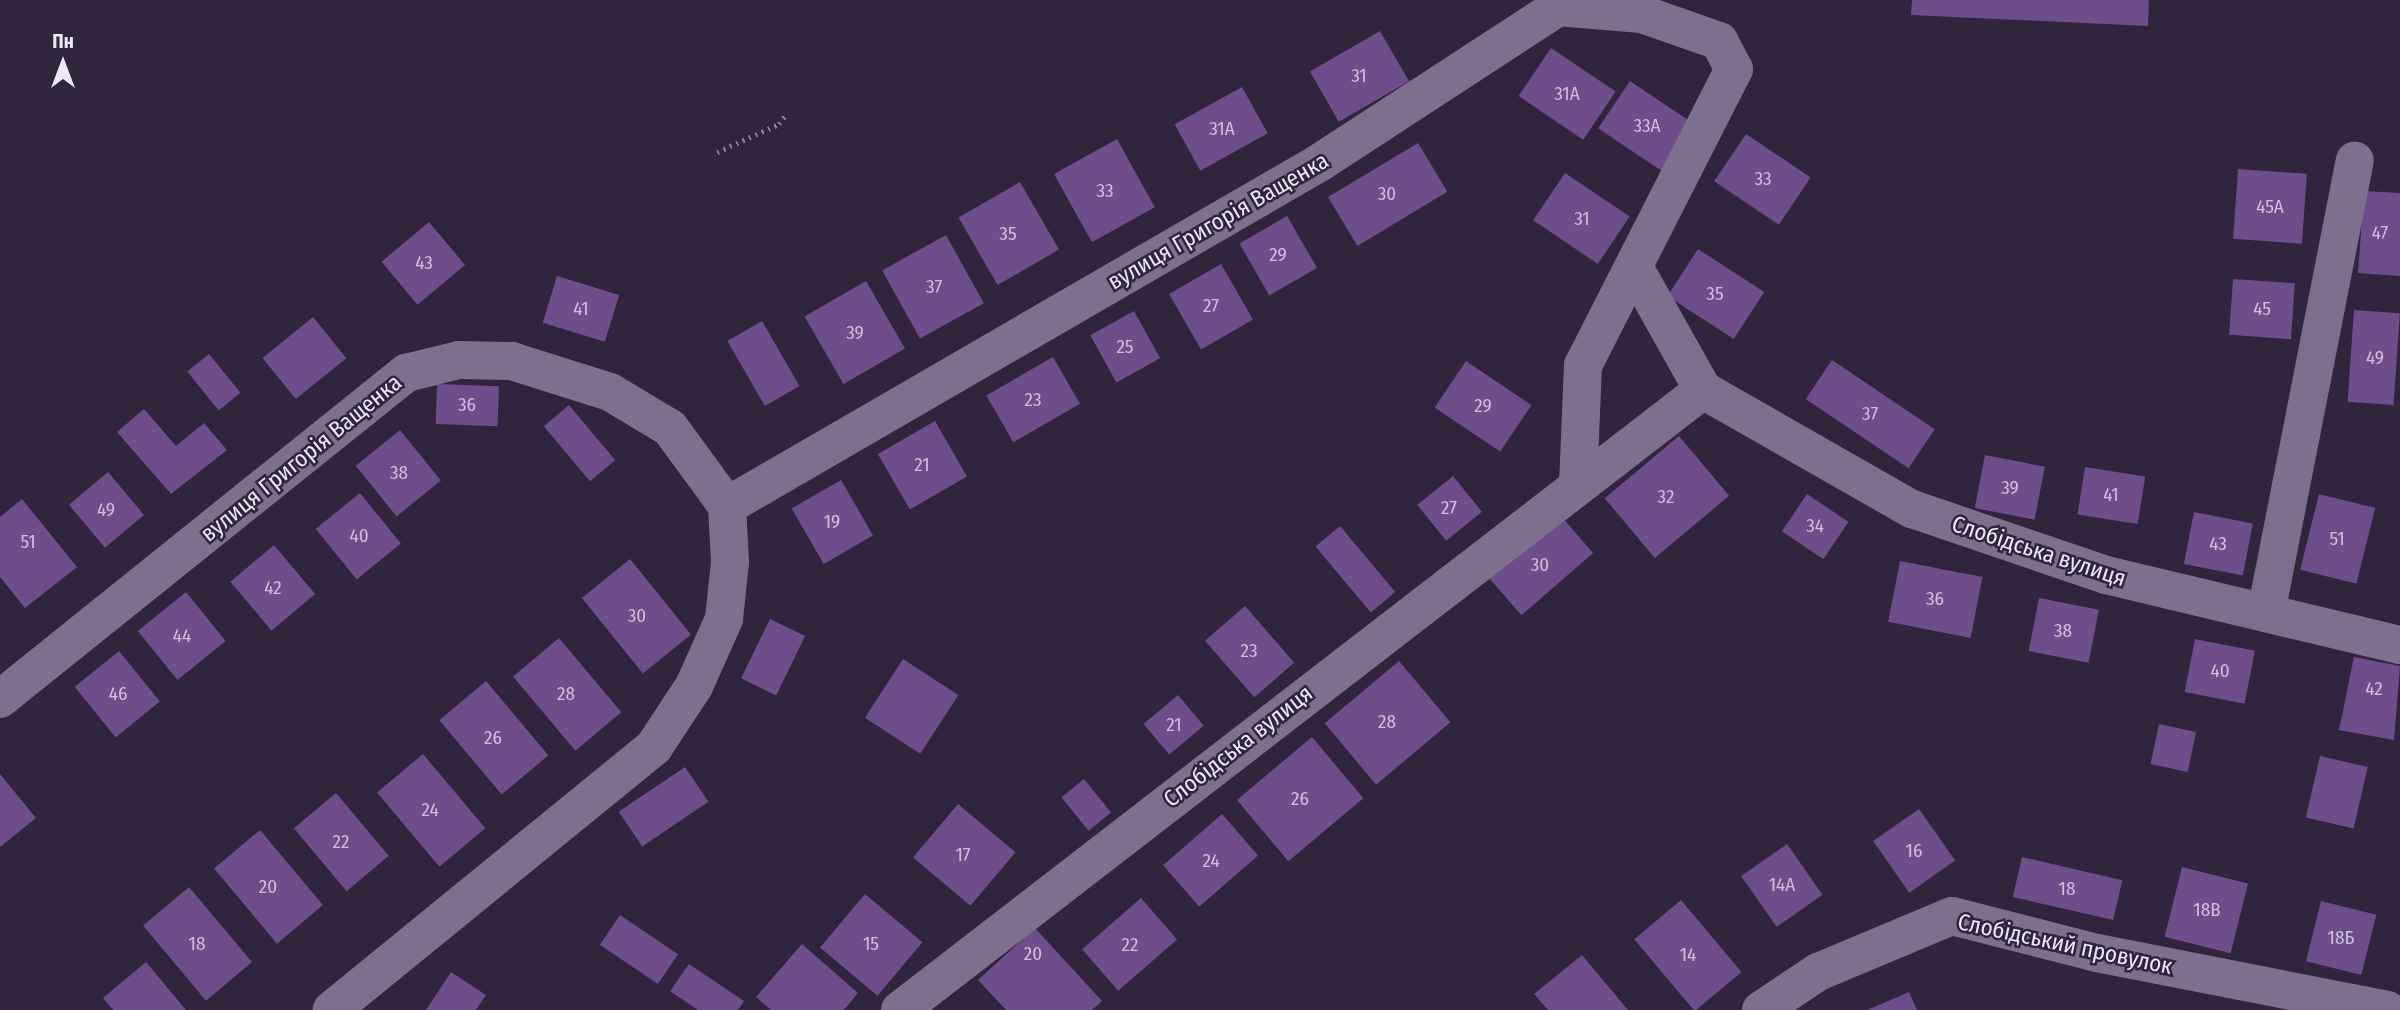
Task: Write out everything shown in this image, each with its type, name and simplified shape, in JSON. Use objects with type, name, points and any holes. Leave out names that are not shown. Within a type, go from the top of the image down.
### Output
[{"type":"street","name":"вулиця Григорія Ващенка","points":[[0,699],[406,373],[459,359],[512,361],[610,392],[670,428],[727,506],[1320,163],[1558,7],[1642,14],[1719,41],[1734,69],[1634,267]]},
{"type":"street","points":[[2266,613],[2355,161]]},
{"type":"street","points":[[1634,267],[1703,390]]},
{"type":"street","points":[[1578,484],[1583,365],[1634,267]]},
{"type":"street","name":"Слобідська вулиця","points":[[921,1003],[1578,484],[1703,390],[1912,509],[2106,575],[2400,645]]},
{"type":"street","points":[[332,1010],[654,747],[694,686],[724,619],[730,562],[727,506]]},
{"type":"street","name":"Слобідський провулок","points":[[1761,1010],[1818,972],[1952,916],[2097,953],[2387,1010]]},
{"type":"path","points":[[717,152],[779,124],[787,112]]},
{"type":"building","points":[[1912,0],[2149,0],[2148,26],[1911,15]]},
{"type":"building","points":[[1380,31],[1409,81],[1339,122],[1310,72]]},
{"type":"building","points":[[1551,48],[1616,92],[1583,140],[1519,96]]},
{"type":"building","points":[[1630,81],[1695,125],[1663,172],[1598,128]]},
{"type":"building","points":[[1242,87],[1268,133],[1200,171],[1175,124]]},
{"type":"building","points":[[1746,134],[1811,178],[1779,225],[1714,181]]},
{"type":"building","points":[[1117,139],[1155,207],[1092,242],[1054,174]]},
{"type":"building","points":[[1418,143],[1447,192],[1357,246],[1328,197]]},
{"type":"building","points":[[2238,169],[2307,174],[2302,244],[2233,239]]},
{"type":"building","points":[[1565,173],[1630,217],[1598,264],[1533,220]]},
{"type":"building","points":[[1020,182],[1059,250],[998,285],[959,218]]},
{"type":"building","points":[[2364,191],[2400,193],[2400,276],[2358,273]]},
{"type":"building","points":[[1287,216],[1317,268],[1269,295],[1239,244]]},
{"type":"building","points":[[429,222],[465,265],[418,305],[382,262]]},
{"type":"building","points":[[946,235],[984,303],[920,339],[882,270]]},
{"type":"building","points":[[1698,249],[1764,292],[1734,339],[1668,296]]},
{"type":"building","points":[[1221,264],[1253,319],[1201,349],[1169,294]]},
{"type":"building","points":[[557,276],[619,295],[605,342],[543,323]]},
{"type":"building","points":[[2233,279],[2295,283],[2291,339],[2229,335]]},
{"type":"building","points":[[866,281],[905,349],[844,384],[805,316]]},
{"type":"building","points":[[2354,310],[2400,313],[2393,405],[2348,402]]},
{"type":"building","points":[[1134,311],[1160,358],[1116,382],[1090,335]]},
{"type":"building","points":[[313,317],[346,358],[296,399],[262,358]]},
{"type":"building","points":[[762,321],[800,386],[765,406],[727,341]]},
{"type":"building","points":[[209,354],[240,393],[219,410],[187,372]]},
{"type":"building","points":[[1053,357],[1080,404],[1013,442],[986,396]]},
{"type":"building","points":[[1832,360],[1935,429],[1909,468],[1806,399]]},
{"type":"building","points":[[1466,361],[1531,405],[1500,452],[1435,407]]},
{"type":"building","points":[[437,384],[499,386],[498,426],[436,424]]},
{"type":"building","points":[[569,405],[615,460],[590,481],[544,426]]},
{"type":"building","points":[[144,409],[176,446],[204,423],[227,450],[171,494],[117,432]]},
{"type":"building","points":[[935,421],[967,476],[910,509],[878,454]]},
{"type":"building","points":[[400,430],[441,481],[397,516],[356,466]]},
{"type":"building","points":[[1679,436],[1729,496],[1655,558],[1605,498]]},
{"type":"building","points":[[1985,455],[2045,467],[2035,520],[1975,508]]},
{"type":"building","points":[[2085,467],[2145,477],[2138,524],[2077,514]]},
{"type":"building","points":[[108,472],[144,515],[105,548],[69,505]]},
{"type":"building","points":[[1453,476],[1482,512],[1446,541],[1417,505]]},
{"type":"building","points":[[841,480],[873,535],[824,564],[792,509]]},
{"type":"building","points":[[360,493],[401,544],[357,579],[316,529]]},
{"type":"building","points":[[1807,494],[1848,522],[1823,559],[1782,531]]},
{"type":"building","points":[[2319,494],[2375,508],[2356,584],[2300,570]]},
{"type":"building","points":[[22,499],[77,567],[25,608],[0,577],[0,517]]},
{"type":"building","points":[[2194,512],[2253,523],[2243,575],[2184,564]]},
{"type":"building","points":[[1561,516],[1593,553],[1521,615],[1489,578]]},
{"type":"building","points":[[1340,526],[1395,592],[1371,612],[1315,547]]},
{"type":"building","points":[[274,545],[315,594],[271,631],[230,582]]},
{"type":"building","points":[[630,559],[691,634],[643,673],[582,598]]},
{"type":"building","points":[[1900,561],[1982,577],[1971,638],[1888,622]]},
{"type":"building","points":[[186,592],[226,641],[177,680],[138,631]]},
{"type":"building","points":[[2039,598],[2099,610],[2089,663],[2029,651]]},
{"type":"building","points":[[1245,606],[1294,663],[1254,697],[1205,641]]},
{"type":"building","points":[[770,619],[805,636],[776,695],[741,678]]},
{"type":"building","points":[[559,638],[621,712],[575,751],[513,677]]},
{"type":"building","points":[[2195,639],[2255,651],[2245,704],[2185,692]]},
{"type":"building","points":[[119,651],[160,702],[116,737],[75,687]]},
{"type":"building","points":[[2354,657],[2400,666],[2394,740],[2339,730]]},
{"type":"building","points":[[903,659],[958,695],[920,754],[865,718]]},
{"type":"building","points":[[1399,661],[1450,722],[1376,785],[1325,723]]},
{"type":"building","points":[[486,681],[548,755],[502,795],[439,720]]},
{"type":"building","points":[[1178,695],[1204,726],[1169,755],[1144,724]]},
{"type":"building","points":[[2159,724],[2196,732],[2188,772],[2150,764]]},
{"type":"building","points":[[1312,737],[1363,798],[1288,861],[1237,800]]},
{"type":"building","points":[[423,754],[485,828],[439,867],[377,793]]},
{"type":"building","points":[[2320,756],[2368,767],[2354,828],[2306,817]]},
{"type":"building","points":[[685,767],[708,802],[642,847],[619,812]]},
{"type":"building","points":[[0,774],[36,818],[0,847]]},
{"type":"building","points":[[1084,779],[1111,812],[1089,831],[1061,797]]},
{"type":"building","points":[[336,793],[389,856],[347,891],[294,828]]},
{"type":"building","points":[[958,804],[1015,852],[970,906],[913,858]]},
{"type":"building","points":[[1919,809],[1955,861],[1909,893],[1873,841]]},
{"type":"building","points":[[1222,814],[1258,856],[1199,907],[1163,865]]},
{"type":"building","points":[[260,830],[323,905],[277,944],[214,869]]},
{"type":"building","points":[[1787,844],[1823,895],[1777,927],[1741,876]]},
{"type":"building","points":[[2022,857],[2122,880],[2113,920],[2013,897]]},
{"type":"building","points":[[2182,867],[2248,883],[2231,953],[2165,937]]},
{"type":"building","points":[[189,887],[252,962],[206,1001],[143,926]]},
{"type":"building","points":[[865,894],[922,942],[877,996],[820,948]]},
{"type":"building","points":[[1141,898],[1177,940],[1118,991],[1082,949]]},
{"type":"building","points":[[1681,900],[1741,972],[1694,1010],[1634,939]]},
{"type":"building","points":[[2321,901],[2376,915],[2361,975],[2306,961]]},
{"type":"building","points":[[620,915],[678,954],[658,984],[600,945]]},
{"type":"building","points":[[1035,928],[1102,1001],[1092,1010],[1006,1010],[978,980]]},
{"type":"building","points":[[802,944],[858,993],[844,1010],[771,1010],[756,997]]},
{"type":"building","points":[[1582,955],[1628,1010],[1548,1010],[1534,994]]},
{"type":"building","points":[[146,962],[186,1010],[113,1010],[103,998]]},
{"type":"building","points":[[689,964],[744,1001],[738,1010],[698,1010],[670,991]]},
{"type":"building","points":[[451,972],[486,995],[476,1010],[426,1010]]},
{"type":"building","points":[[1909,992],[1917,1010],[1867,1010]]}]
